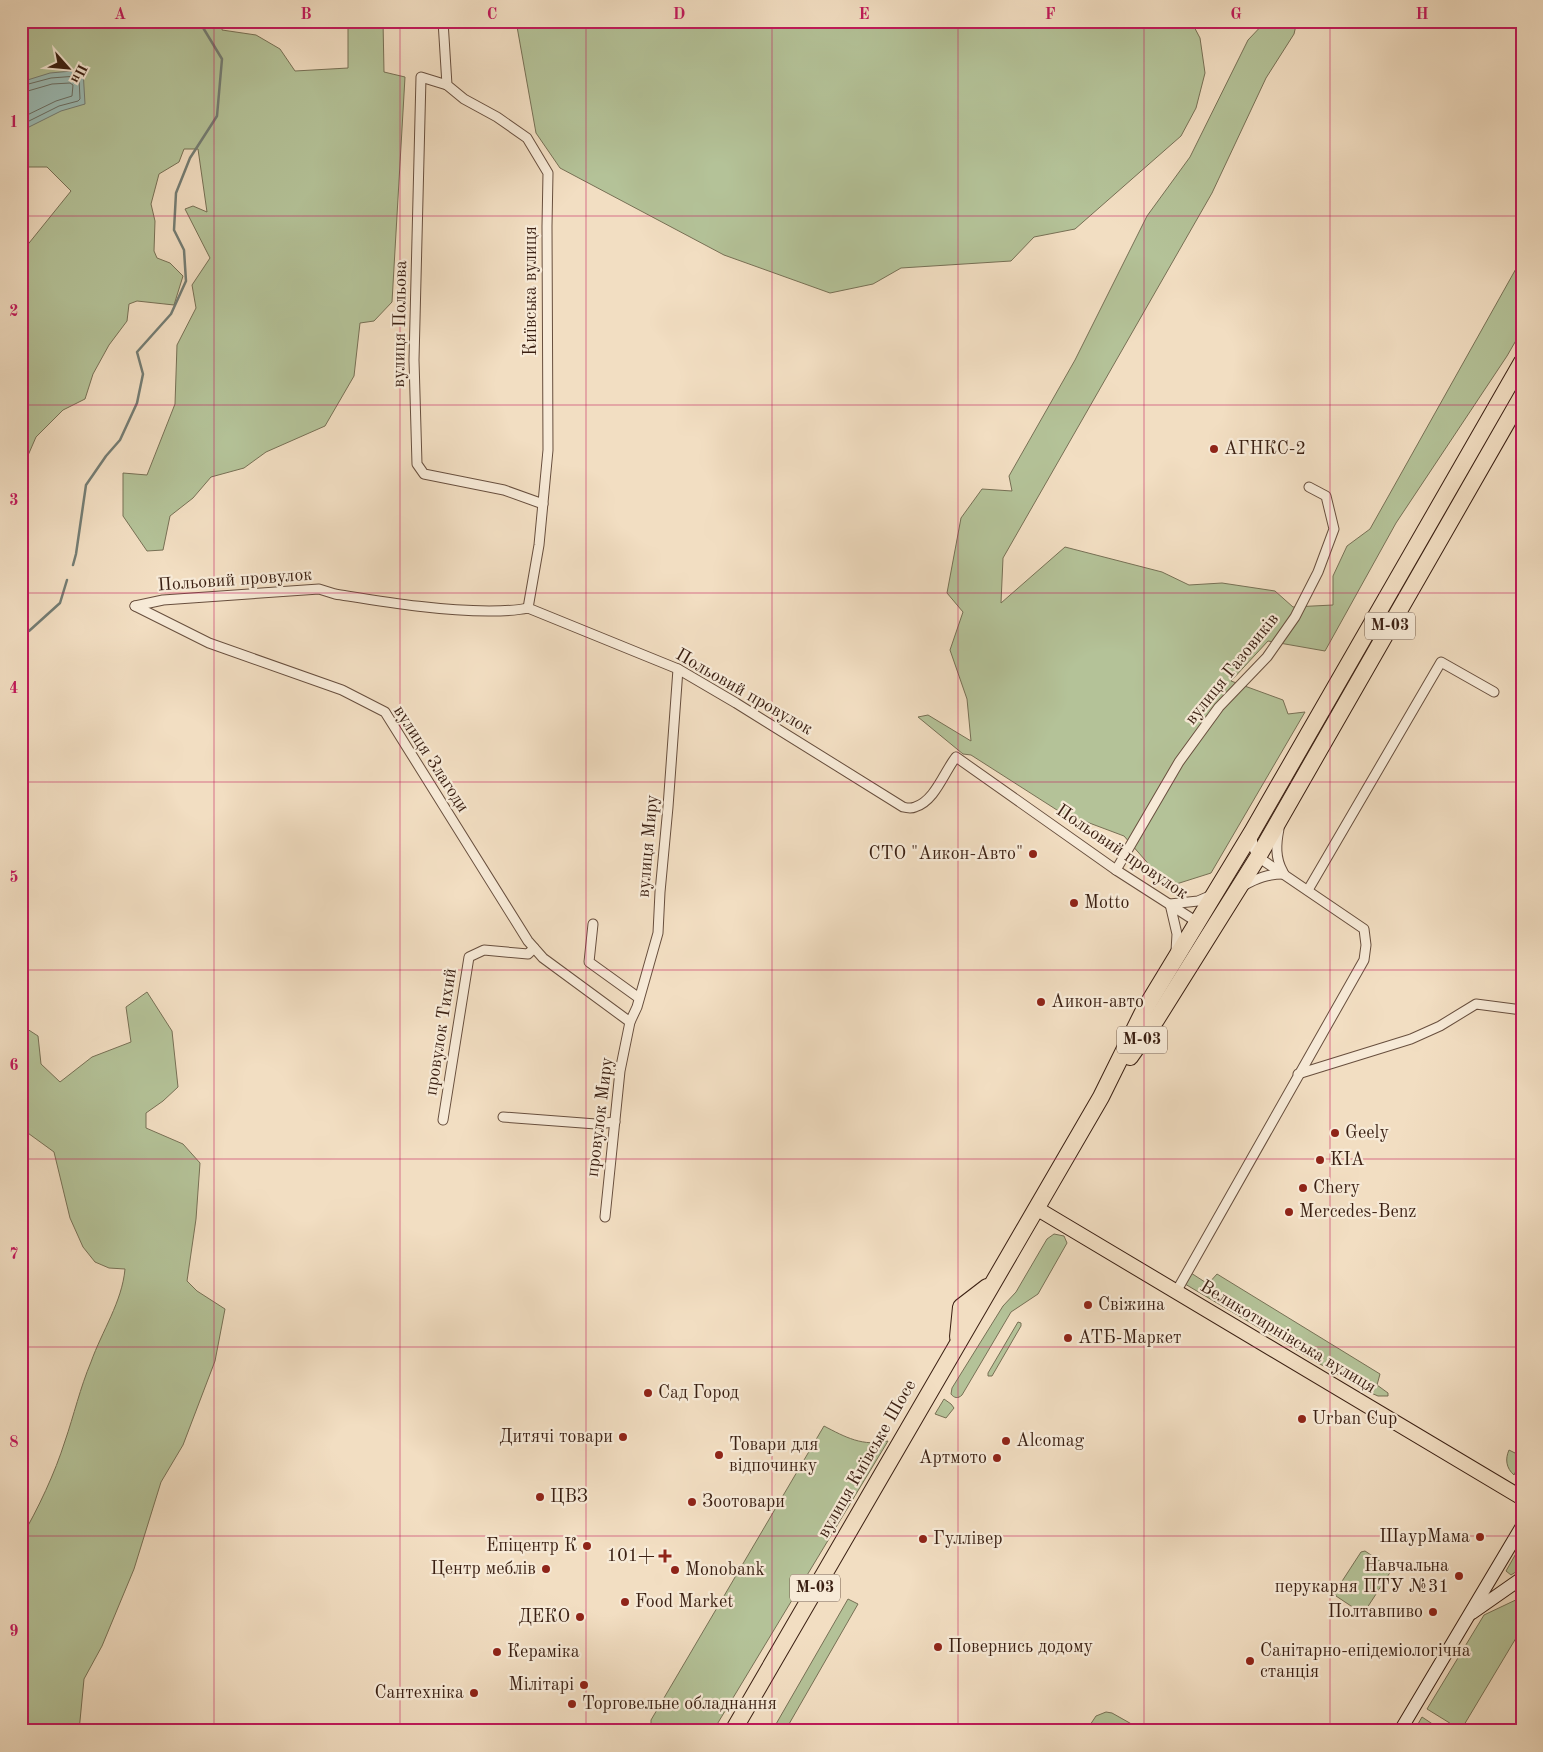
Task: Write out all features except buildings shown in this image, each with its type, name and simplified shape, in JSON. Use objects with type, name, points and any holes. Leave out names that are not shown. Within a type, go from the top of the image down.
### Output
[{"type":"highway","name":"М-03","points":[[1036,1208],[1101,1097],[1143,1012],[1252,832],[1522,362]]},
{"type":"highway","name":"М-03","points":[[1101,1097],[1156,1020],[1258,857],[1522,396]]},
{"type":"highway","name":"вулиця Київське Шосе","points":[[733,1731],[951,1354],[959,1334],[961,1308],[986,1288],[998,1274],[1036,1208]]},
{"type":"main road","name":"Великотирнівська вулиця","points":[[1036,1208],[1522,1498]]},
{"type":"main road","points":[[1400,1731],[1522,1526]]},
{"type":"main road","points":[[1468,1616],[1522,1578]]},
{"type":"street","points":[[443,21],[447,85]]},
{"type":"street","name":"вулиця Польова","points":[[447,85],[421,76],[414,360],[417,464],[424,474],[504,490],[543,504]]},
{"type":"street","name":"Київська вулиця","points":[[447,85],[464,99],[496,117],[527,138],[548,173],[548,450],[539,544],[528,608]]},
{"type":"street","name":"вулиця Газовиків","points":[[1116,870],[1178,762],[1219,707],[1267,657],[1295,617],[1318,572],[1334,529],[1326,496],[1309,487]]},
{"type":"street","name":"Польовий провулок","points":[[135,606],[163,600],[319,589],[335,594],[437,608],[476,611],[517,611],[528,608],[678,669],[736,703],[903,808],[914,808],[922,804],[931,795],[956,757],[1116,870],[1197,922]]},
{"type":"street","name":"вулиця Злагоди","points":[[135,606],[209,643],[342,690],[384,712],[528,941],[543,958],[630,1022]]},
{"type":"street","points":[[1308,890],[1441,662],[1494,692]]},
{"type":"street","name":"вулиця Миру","points":[[630,1022],[640,998],[658,933],[678,669]]},
{"type":"street","points":[[1282,816],[1276,846],[1277,859],[1285,874]]},
{"type":"street","points":[[1176,1292],[1364,960],[1366,946],[1364,929],[1258,857],[1253,847],[1252,832]]},
{"type":"street","points":[[1232,864],[1244,858],[1258,857]]},
{"type":"street","points":[[1239,888],[1261,876],[1285,874]]},
{"type":"street","points":[[1174,961],[1177,934],[1170,904],[1198,901],[1207,898],[1216,891]]},
{"type":"street","points":[[1191,964],[1197,936],[1197,922],[1211,919],[1226,909]]},
{"type":"street","points":[[593,924],[589,962],[640,998]]},
{"type":"street","name":"провулок Тихий","points":[[442,1120],[453,1064],[469,957],[484,950],[528,954],[534,948]]},
{"type":"street","points":[[1298,1074],[1411,1039],[1440,1026],[1476,1004],[1522,1010]]},
{"type":"street","name":"провулок Миру","points":[[605,1217],[620,1071],[630,1022]]},
{"type":"street","points":[[503,1116],[596,1124],[615,1122]]},
{"type":"green space","points":[[21,21],[223,21],[222,30],[256,35],[280,49],[295,71],[348,68],[348,21],[383,21],[384,72],[405,77],[392,302],[374,321],[360,323],[354,376],[325,426],[266,452],[244,468],[211,477],[193,498],[170,516],[163,550],[147,551],[123,516],[123,473],[147,475],[175,404],[177,345],[196,308],[192,285],[210,258],[185,209],[193,206],[207,212],[198,149],[184,149],[179,162],[159,174],[151,204],[155,221],[154,251],[157,258],[170,263],[183,276],[174,305],[137,301],[129,304],[127,321],[109,345],[93,374],[85,399],[63,410],[36,437],[26,460],[21,461],[21,253],[71,191],[47,167],[21,167]]},
{"type":"green space","points":[[516,21],[1191,21],[1200,38],[1205,73],[1196,108],[1181,136],[1075,229],[1034,237],[1011,261],[901,268],[873,284],[830,293],[724,255],[560,168],[536,133]]},
{"type":"green space","points":[[1266,21],[1297,21],[1294,34],[1266,78],[1212,193],[1003,558],[1001,603],[1065,547],[1162,572],[1189,585],[1222,583],[1275,591],[1293,607],[1333,605],[1333,576],[1347,546],[1370,529],[1522,258],[1522,330],[1507,356],[1396,523],[1325,651],[1268,641],[1231,681],[1283,700],[1288,714],[1305,712],[1211,873],[1170,886],[1155,878],[1152,868],[1124,836],[1084,821],[1071,819],[971,755],[963,754],[918,717],[928,715],[971,741],[967,699],[950,650],[963,612],[947,593],[961,518],[982,489],[1012,491],[1009,476],[1075,360],[1147,216],[1190,157],[1248,40]]},
{"type":"green space","points":[[147,992],[172,1031],[178,1087],[146,1113],[146,1128],[183,1144],[200,1163],[196,1219],[187,1281],[197,1291],[225,1309],[215,1361],[183,1445],[161,1482],[134,1569],[102,1646],[84,1679],[79,1731],[21,1731],[21,1538],[40,1503],[56,1466],[95,1350],[116,1305],[125,1269],[109,1268],[95,1262],[83,1247],[70,1218],[54,1152],[21,1128],[21,1025],[38,1036],[41,1064],[60,1082],[92,1057],[131,1042],[126,1007]]},
{"type":"green space","points":[[1054,1234],[1064,1236],[1067,1243],[1038,1294],[1011,1312],[962,1395],[958,1397],[953,1396],[951,1394],[952,1388],[1003,1306],[1016,1292],[1047,1239]]},
{"type":"green space","points":[[1191,1273],[1208,1284],[1217,1274],[1380,1374],[1377,1385],[1388,1393],[1388,1396],[1378,1396],[1364,1390],[1185,1284]]},
{"type":"green space","points":[[1018,1322],[1021,1323],[1021,1326],[992,1376],[988,1376],[988,1373]]},
{"type":"green space","points":[[944,1399],[954,1408],[946,1418],[935,1414]]},
{"type":"green space","points":[[824,1426],[862,1442],[879,1443],[888,1441],[713,1731],[660,1731],[651,1725],[651,1720]]},
{"type":"green space","points":[[1509,1450],[1517,1454],[1520,1463],[1514,1475],[1507,1463]]},
{"type":"green space","points":[[1522,1543],[1522,1568],[1511,1575],[1506,1571]]},
{"type":"green space","points":[[1365,1551],[1389,1567],[1391,1571],[1365,1611],[1360,1612],[1336,1596],[1335,1592],[1361,1552]]},
{"type":"green space","points":[[1522,1597],[1522,1628],[1461,1730],[1427,1709],[1484,1615]]},
{"type":"green space","points":[[848,1599],[858,1604],[785,1731],[772,1731]]},
{"type":"green space","points":[[1106,1712],[1112,1713],[1144,1731],[1086,1731],[1096,1716]]},
{"type":"green space","points":[[1422,1717],[1443,1731],[1414,1731]]},
{"type":"water","points":[[83,70],[85,104],[61,111],[21,131],[21,82],[50,73]]},
{"type":"waterway","points":[[73,565],[86,485],[106,456],[120,440],[137,403],[143,374],[137,352],[171,314],[186,281],[184,250],[174,230],[176,193],[190,158],[217,116],[222,59],[199,21]]},
{"type":"waterway","points":[[21,635],[29,631],[60,603],[67,580]]},
{"type":"place","name":"АГНКС-2","points":[[1214,449]]},
{"type":"place","name":"СТО \"Аикон-Авто\"","points":[[1033,854]]},
{"type":"place","name":"Motto","points":[[1074,903]]},
{"type":"place","name":"Аикон-авто","points":[[1041,1002]]},
{"type":"place","name":"Geely","points":[[1335,1133]]},
{"type":"place","name":"KIA","points":[[1320,1160]]},
{"type":"place","name":"Chery","points":[[1303,1188]]},
{"type":"place","name":"Mercedes-Benz","points":[[1289,1212]]},
{"type":"place","name":"Свіжина","points":[[1088,1305]]},
{"type":"place","name":"АТБ-Маркет","points":[[1068,1338]]},
{"type":"place","name":"Сад Город","points":[[648,1393]]},
{"type":"place","name":"Urban Cup","points":[[1302,1419]]},
{"type":"place","name":"Дитячі товари","points":[[623,1437]]},
{"type":"place","name":"Alcomag","points":[[1006,1441]]},
{"type":"place","name":"Товари для відпочинку","points":[[719,1455]]},
{"type":"place","name":"Артмото","points":[[997,1458]]},
{"type":"place","name":"ЦВЗ","points":[[540,1497]]},
{"type":"place","name":"Зоотовари","points":[[692,1502]]},
{"type":"place","name":"ШаурМама","points":[[1480,1537]]},
{"type":"place","name":"Гуллівер","points":[[923,1539]]},
{"type":"place","name":"Епіцентр К","points":[[587,1546]]},
{"type":"place","name":"101+","points":[[665,1556]]},
{"type":"place","name":"Центр меблів","points":[[546,1569]]},
{"type":"place","name":"Monobank","points":[[675,1570]]},
{"type":"place","name":"Навчальна перукарня ПТУ №31","points":[[1459,1576]]},
{"type":"place","name":"Food Market","points":[[625,1602]]},
{"type":"place","name":"Полтавпиво","points":[[1433,1612]]},
{"type":"place","name":"ДЕКО","points":[[580,1617]]},
{"type":"place","name":"Повернись додому","points":[[938,1647]]},
{"type":"place","name":"Кераміка","points":[[497,1652]]},
{"type":"place","name":"Санітарно-епідеміологічна станція","points":[[1250,1661]]},
{"type":"place","name":"Мілітарі","points":[[584,1685]]},
{"type":"place","name":"Сантехніка","points":[[474,1693]]},
{"type":"place","name":"Торговельне обладнання","points":[[572,1704]]}]
